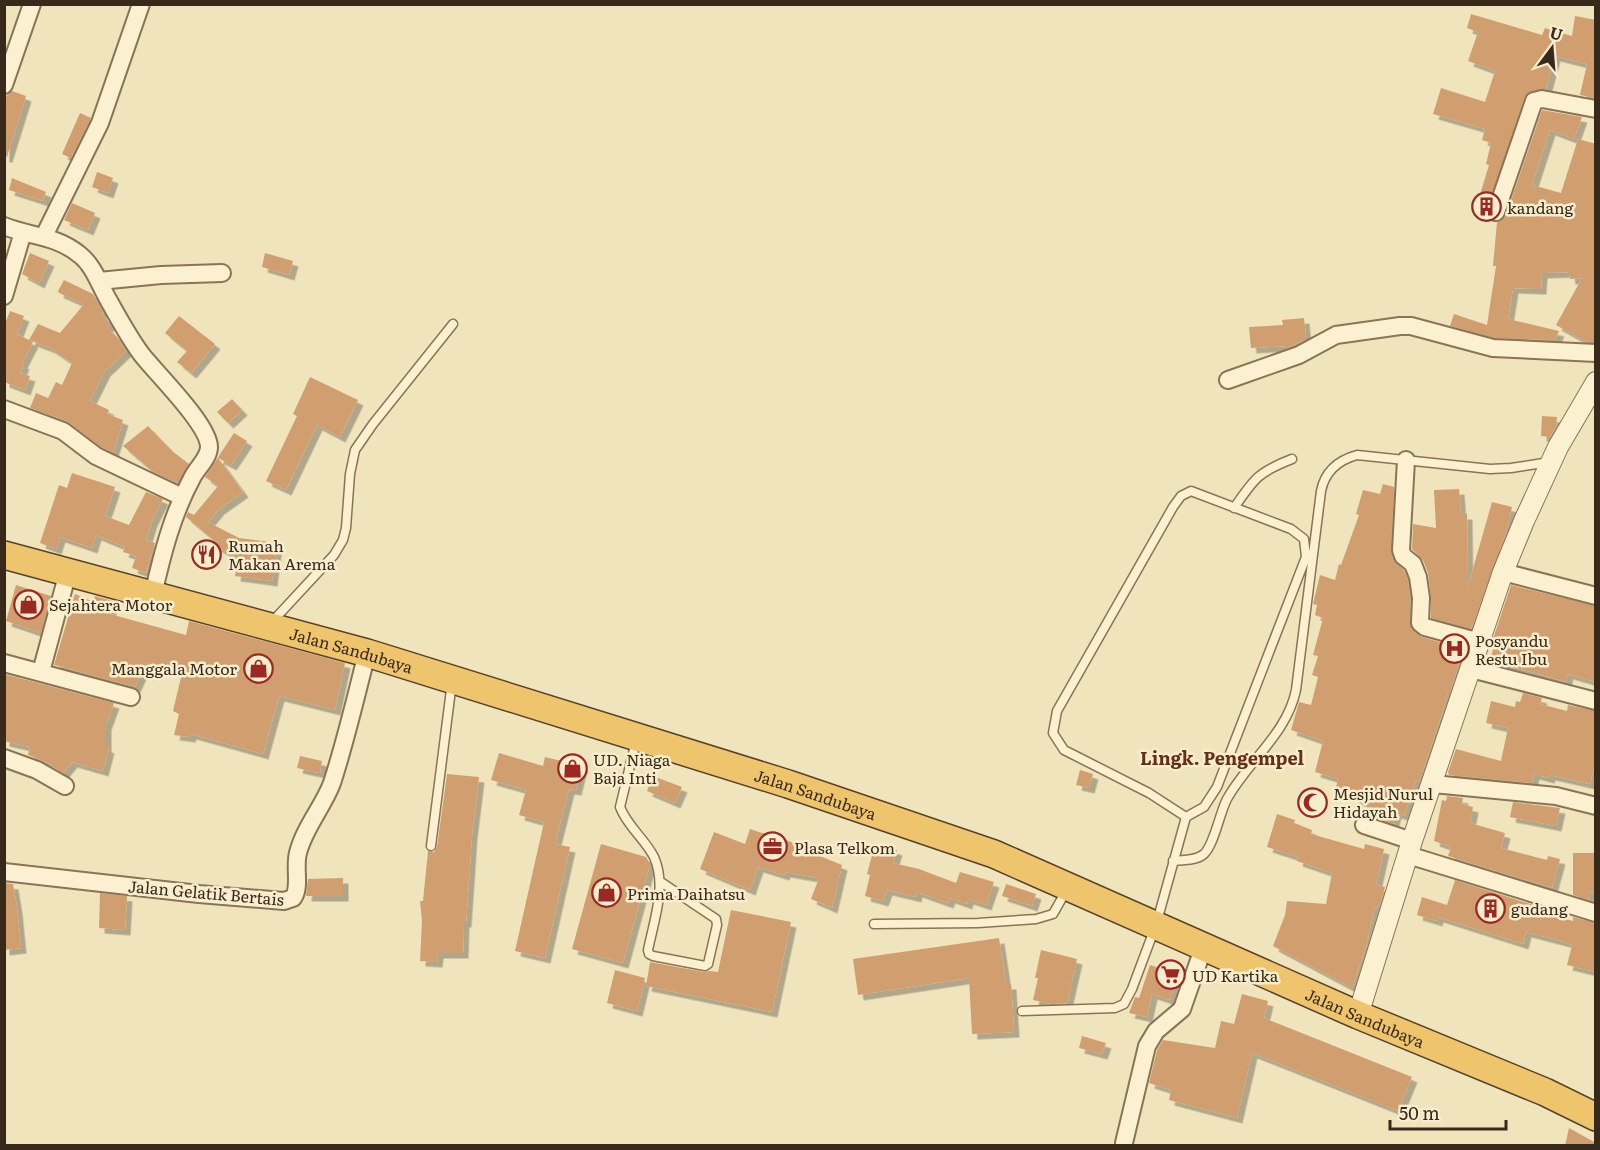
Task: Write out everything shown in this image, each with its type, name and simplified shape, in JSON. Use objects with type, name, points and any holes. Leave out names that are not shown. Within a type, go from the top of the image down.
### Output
[{"type":"highway","name":"Jalan Sandubaya","points":[[4,555],[367,653],[788,784],[933,832],[994,854],[1069,887],[1160,914],[1204,946],[1358,1015],[1545,1092],[1596,1117]]},
{"type":"street","points":[[4,86],[32,4]]},
{"type":"street","points":[[44,236],[100,123],[141,4]]},
{"type":"street","points":[[1496,212],[1534,101],[1542,99],[1596,109]]},
{"type":"street","points":[[4,226],[44,236],[78,253],[86,260],[141,354],[205,433],[208,451],[182,497],[166,540],[153,595]]},
{"type":"street","points":[[4,296],[23,232]]},
{"type":"street","points":[[99,281],[161,275],[222,273]]},
{"type":"street","points":[[1228,380],[1299,355],[1336,335],[1400,326],[1411,326],[1493,348],[1596,353]]},
{"type":"street","points":[[1358,1015],[1410,848],[1503,572],[1555,454],[1584,410],[1596,382]]},
{"type":"street","points":[[4,409],[63,430],[96,456],[182,497]]},
{"type":"street","points":[[1405,466],[1401,550],[1403,556],[1413,564],[1418,577],[1421,598],[1420,623],[1425,627],[1480,642]]},
{"type":"street","points":[[41,672],[68,572]]},
{"type":"street","points":[[1503,572],[1596,596]]},
{"type":"street","name":"Jalan Gelatik Bertais","points":[[4,872],[200,894],[284,901],[292,898],[296,892],[297,855],[302,839],[331,785],[367,653]]},
{"type":"street","points":[[4,663],[131,697]]},
{"type":"street","points":[[1471,669],[1596,701]]},
{"type":"street","points":[[4,758],[37,770],[65,786]]},
{"type":"street","points":[[1433,784],[1556,796],[1596,806]]},
{"type":"street","points":[[1364,825],[1410,848],[1596,914]]},
{"type":"street","points":[[1124,1143],[1147,1046],[1156,1032],[1182,1009],[1204,946]]},
{"type":"lane","points":[[269,626],[327,562],[343,540],[355,450],[453,324]]},
{"type":"lane","points":[[1172,865],[1197,858],[1206,852],[1228,798],[1282,726],[1292,708],[1321,491],[1327,476],[1341,461],[1357,455],[1405,466],[1490,469],[1511,468],[1555,454]]},
{"type":"lane","points":[[1234,508],[1251,483],[1266,469],[1292,459]]},
{"type":"lane","points":[[1022,1011],[1115,1008],[1124,1004],[1132,989],[1160,914],[1186,817],[1204,807],[1217,787],[1306,557],[1304,539],[1291,529],[1191,491],[1181,496],[1057,711],[1053,733],[1064,750],[1149,793],[1186,817]]},
{"type":"lane","points":[[430,846],[452,679]]},
{"type":"lane","points":[[637,738],[620,807],[624,817],[654,857],[661,882],[649,954],[653,957],[705,966],[708,964],[717,926],[716,919],[661,882]]},
{"type":"lane","points":[[874,924],[1036,919],[1053,914],[1069,887]]},
{"type":"building","points":[[1471,14],[1542,35],[1545,28],[1572,36],[1575,16],[1596,20],[1596,98],[1580,95],[1587,64],[1555,56],[1546,89],[1531,91],[1524,98],[1486,213],[1475,211],[1489,165],[1486,164],[1491,143],[1482,140],[1485,129],[1433,114],[1441,88],[1485,102],[1495,71],[1468,61],[1478,32],[1467,28]]},
{"type":"building","points":[[12,91],[26,96],[7,157],[4,157],[4,102]]},
{"type":"building","points":[[1542,110],[1582,117],[1574,139],[1550,130],[1532,185],[1561,193],[1578,139],[1596,144],[1596,342],[1586,342],[1556,325],[1582,278],[1570,279],[1569,272],[1542,273],[1541,289],[1513,288],[1508,319],[1559,331],[1555,340],[1495,338],[1450,326],[1454,314],[1487,325],[1496,266],[1493,266],[1497,222],[1506,215]]},
{"type":"building","points":[[80,113],[91,118],[71,158],[62,154]]},
{"type":"building","points":[[97,172],[113,178],[108,193],[92,187]]},
{"type":"building","points":[[12,178],[46,192],[43,201],[9,190]]},
{"type":"building","points":[[72,203],[95,213],[88,230],[64,220]]},
{"type":"building","points":[[30,253],[49,261],[39,283],[22,274]]},
{"type":"building","points":[[265,253],[293,261],[289,275],[262,267]]},
{"type":"building","points":[[64,280],[93,294],[104,314],[100,312],[110,324],[107,327],[126,351],[105,371],[90,401],[109,410],[107,414],[123,420],[113,452],[101,447],[67,421],[30,408],[36,393],[48,398],[56,382],[62,385],[72,363],[50,348],[29,340],[38,324],[60,333],[84,304],[59,293]]},
{"type":"building","points":[[10,311],[24,316],[17,334],[33,342],[22,363],[24,364],[20,373],[30,376],[25,390],[4,382],[4,326]]},
{"type":"building","points":[[179,316],[215,344],[191,373],[177,362],[187,351],[165,333]]},
{"type":"building","points":[[1304,318],[1306,339],[1285,348],[1284,346],[1251,348],[1249,327],[1283,325],[1282,320]]},
{"type":"building","points":[[310,377],[358,400],[340,437],[317,425],[286,490],[266,481],[297,416],[293,414]]},
{"type":"building","points":[[232,399],[242,410],[228,423],[217,412]]},
{"type":"building","points":[[1542,416],[1557,417],[1556,426],[1550,437],[1541,436]]},
{"type":"building","points":[[148,426],[172,451],[189,464],[178,483],[152,471],[123,446]]},
{"type":"building","points":[[234,433],[247,441],[231,465],[218,458],[243,492],[219,509],[208,522],[239,538],[277,543],[272,581],[235,576],[238,558],[215,546],[216,542],[186,517],[188,512],[194,515],[218,486],[205,477]]},
{"type":"building","points":[[72,473],[115,487],[105,516],[129,525],[146,492],[163,499],[146,540],[155,543],[146,573],[132,568],[136,556],[123,552],[125,547],[96,535],[92,548],[60,537],[56,549],[40,543],[59,485],[67,488]]},
{"type":"building","points":[[1383,484],[1394,487],[1391,550],[1393,560],[1404,570],[1408,580],[1411,628],[1422,637],[1464,649],[1419,782],[1416,781],[1404,816],[1396,813],[1393,824],[1367,815],[1370,804],[1353,799],[1354,796],[1335,792],[1338,779],[1315,772],[1323,741],[1291,730],[1299,702],[1311,705],[1318,677],[1312,675],[1318,656],[1313,655],[1323,618],[1315,615],[1317,605],[1313,604],[1320,575],[1335,580],[1359,515],[1356,514],[1363,490],[1380,494]]},
{"type":"building","points":[[1459,489],[1461,514],[1467,514],[1468,586],[1492,502],[1512,507],[1504,539],[1471,629],[1431,618],[1428,573],[1423,560],[1412,549],[1413,524],[1436,528],[1434,490]]},
{"type":"building","points":[[16,585],[51,596],[41,633],[6,621]]},
{"type":"building","points":[[1511,585],[1596,606],[1596,682],[1568,674],[1566,682],[1490,660],[1495,643],[1492,642]]},
{"type":"building","points":[[75,594],[93,602],[95,596],[113,601],[110,614],[186,635],[189,621],[345,663],[335,710],[279,696],[263,754],[191,734],[190,737],[174,735],[179,714],[173,711],[182,673],[146,663],[135,687],[54,665]]},
{"type":"building","points":[[4,674],[114,703],[106,725],[106,747],[109,748],[103,771],[72,762],[63,773],[53,765],[28,755],[30,747],[4,741]]},
{"type":"building","points":[[1523,693],[1542,698],[1540,704],[1567,711],[1568,705],[1596,711],[1596,759],[1590,784],[1550,775],[1549,778],[1534,774],[1532,783],[1449,775],[1456,749],[1501,761],[1508,728],[1486,723],[1491,701],[1515,707],[1516,701],[1520,702]]},
{"type":"building","points":[[499,753],[543,766],[545,757],[582,766],[576,790],[569,789],[555,844],[570,847],[545,958],[515,951],[544,822],[519,815],[526,790],[491,780]]},
{"type":"building","points":[[300,756],[322,761],[320,773],[297,768]]},
{"type":"building","points":[[1080,770],[1093,774],[1089,788],[1076,785]]},
{"type":"building","points":[[447,774],[479,777],[472,834],[466,922],[464,922],[463,953],[438,953],[437,962],[420,961],[422,921],[420,901],[423,901],[428,851],[434,852],[437,847]]},
{"type":"building","points":[[653,776],[682,787],[675,803],[647,791]]},
{"type":"building","points":[[1447,796],[1463,798],[1462,804],[1473,807],[1470,823],[1505,833],[1501,848],[1547,860],[1548,856],[1560,859],[1552,888],[1448,856],[1451,847],[1434,841],[1442,800],[1446,801]]},
{"type":"building","points":[[1513,802],[1560,808],[1556,826],[1510,817]]},
{"type":"building","points":[[1277,814],[1295,820],[1294,823],[1312,830],[1311,834],[1364,849],[1365,844],[1384,849],[1376,885],[1385,887],[1379,907],[1375,906],[1366,947],[1352,988],[1273,946],[1285,915],[1287,901],[1326,904],[1332,873],[1297,861],[1298,857],[1267,847]]},
{"type":"building","points":[[750,829],[794,843],[793,845],[842,865],[832,908],[811,899],[819,878],[785,872],[784,875],[758,867],[750,890],[700,869],[714,832],[745,844]]},
{"type":"building","points":[[601,844],[646,857],[650,864],[623,963],[572,949]]},
{"type":"building","points":[[875,844],[897,850],[893,863],[919,869],[956,883],[960,872],[994,882],[986,905],[968,899],[967,904],[950,898],[948,903],[917,892],[916,897],[887,890],[883,901],[865,896],[870,875],[867,874]]},
{"type":"building","points":[[1573,853],[1596,853],[1596,893],[1589,892],[1588,900],[1573,895]]},
{"type":"building","points":[[343,878],[343,896],[306,896],[308,879]]},
{"type":"building","points":[[1455,880],[1546,909],[1545,913],[1573,921],[1573,917],[1596,923],[1596,972],[1567,965],[1572,945],[1565,942],[1526,932],[1523,944],[1438,917],[1437,921],[1417,915],[1422,897],[1447,905]]},
{"type":"building","points":[[4,883],[13,884],[21,948],[4,950]]},
{"type":"building","points":[[1006,884],[1036,894],[1032,906],[1002,896]]},
{"type":"building","points":[[100,893],[127,896],[125,930],[99,928]]},
{"type":"building","points":[[731,910],[791,922],[772,1012],[646,986],[650,962],[704,972],[718,972]]},
{"type":"building","points":[[999,938],[1006,984],[1011,984],[1014,1032],[972,1034],[969,978],[858,995],[853,959]]},
{"type":"building","points":[[1041,950],[1077,959],[1067,1003],[1052,1004],[1033,1000]]},
{"type":"building","points":[[1150,965],[1178,974],[1170,1000],[1152,994],[1147,1017],[1129,1013],[1135,997],[1139,998]]},
{"type":"building","points":[[615,970],[645,978],[637,1011],[607,1003]]},
{"type":"building","points":[[1242,994],[1268,1001],[1264,1018],[1412,1077],[1398,1111],[1252,1053],[1237,1118],[1169,1100],[1171,1090],[1149,1083],[1157,1050],[1163,1040],[1215,1048],[1221,1021],[1234,1024]]},
{"type":"building","points":[[1082,1036],[1106,1043],[1102,1054],[1079,1048]]},
{"type":"building","points":[[1569,1128],[1596,1143],[1596,1146],[1565,1146]]},
{"type":"place","name":"kandang","points":[[1486,207]]},
{"type":"place","name":"Rumah Makan Arema","points":[[207,554]]},
{"type":"place","name":"Sejahtera Motor","points":[[28,604]]},
{"type":"place","name":"Posyandu Restu Ibu","points":[[1454,649]]},
{"type":"place","name":"Manggala Motor","points":[[258,668]]},
{"type":"place","name":"UD. Niaga Baja Inti","points":[[572,768]]},
{"type":"place","name":"Mesjid Nurul Hidayah","points":[[1312,802]]},
{"type":"place","name":"Plasa Telkom","points":[[773,847]]},
{"type":"place","name":"Prima Daihatsu","points":[[606,893]]},
{"type":"place","name":"gudang","points":[[1490,908]]},
{"type":"place","name":"UD Kartika","points":[[1171,975]]},
{"type":"district","name":"Lingk. Pengempel","points":[[1222,757]]}]
